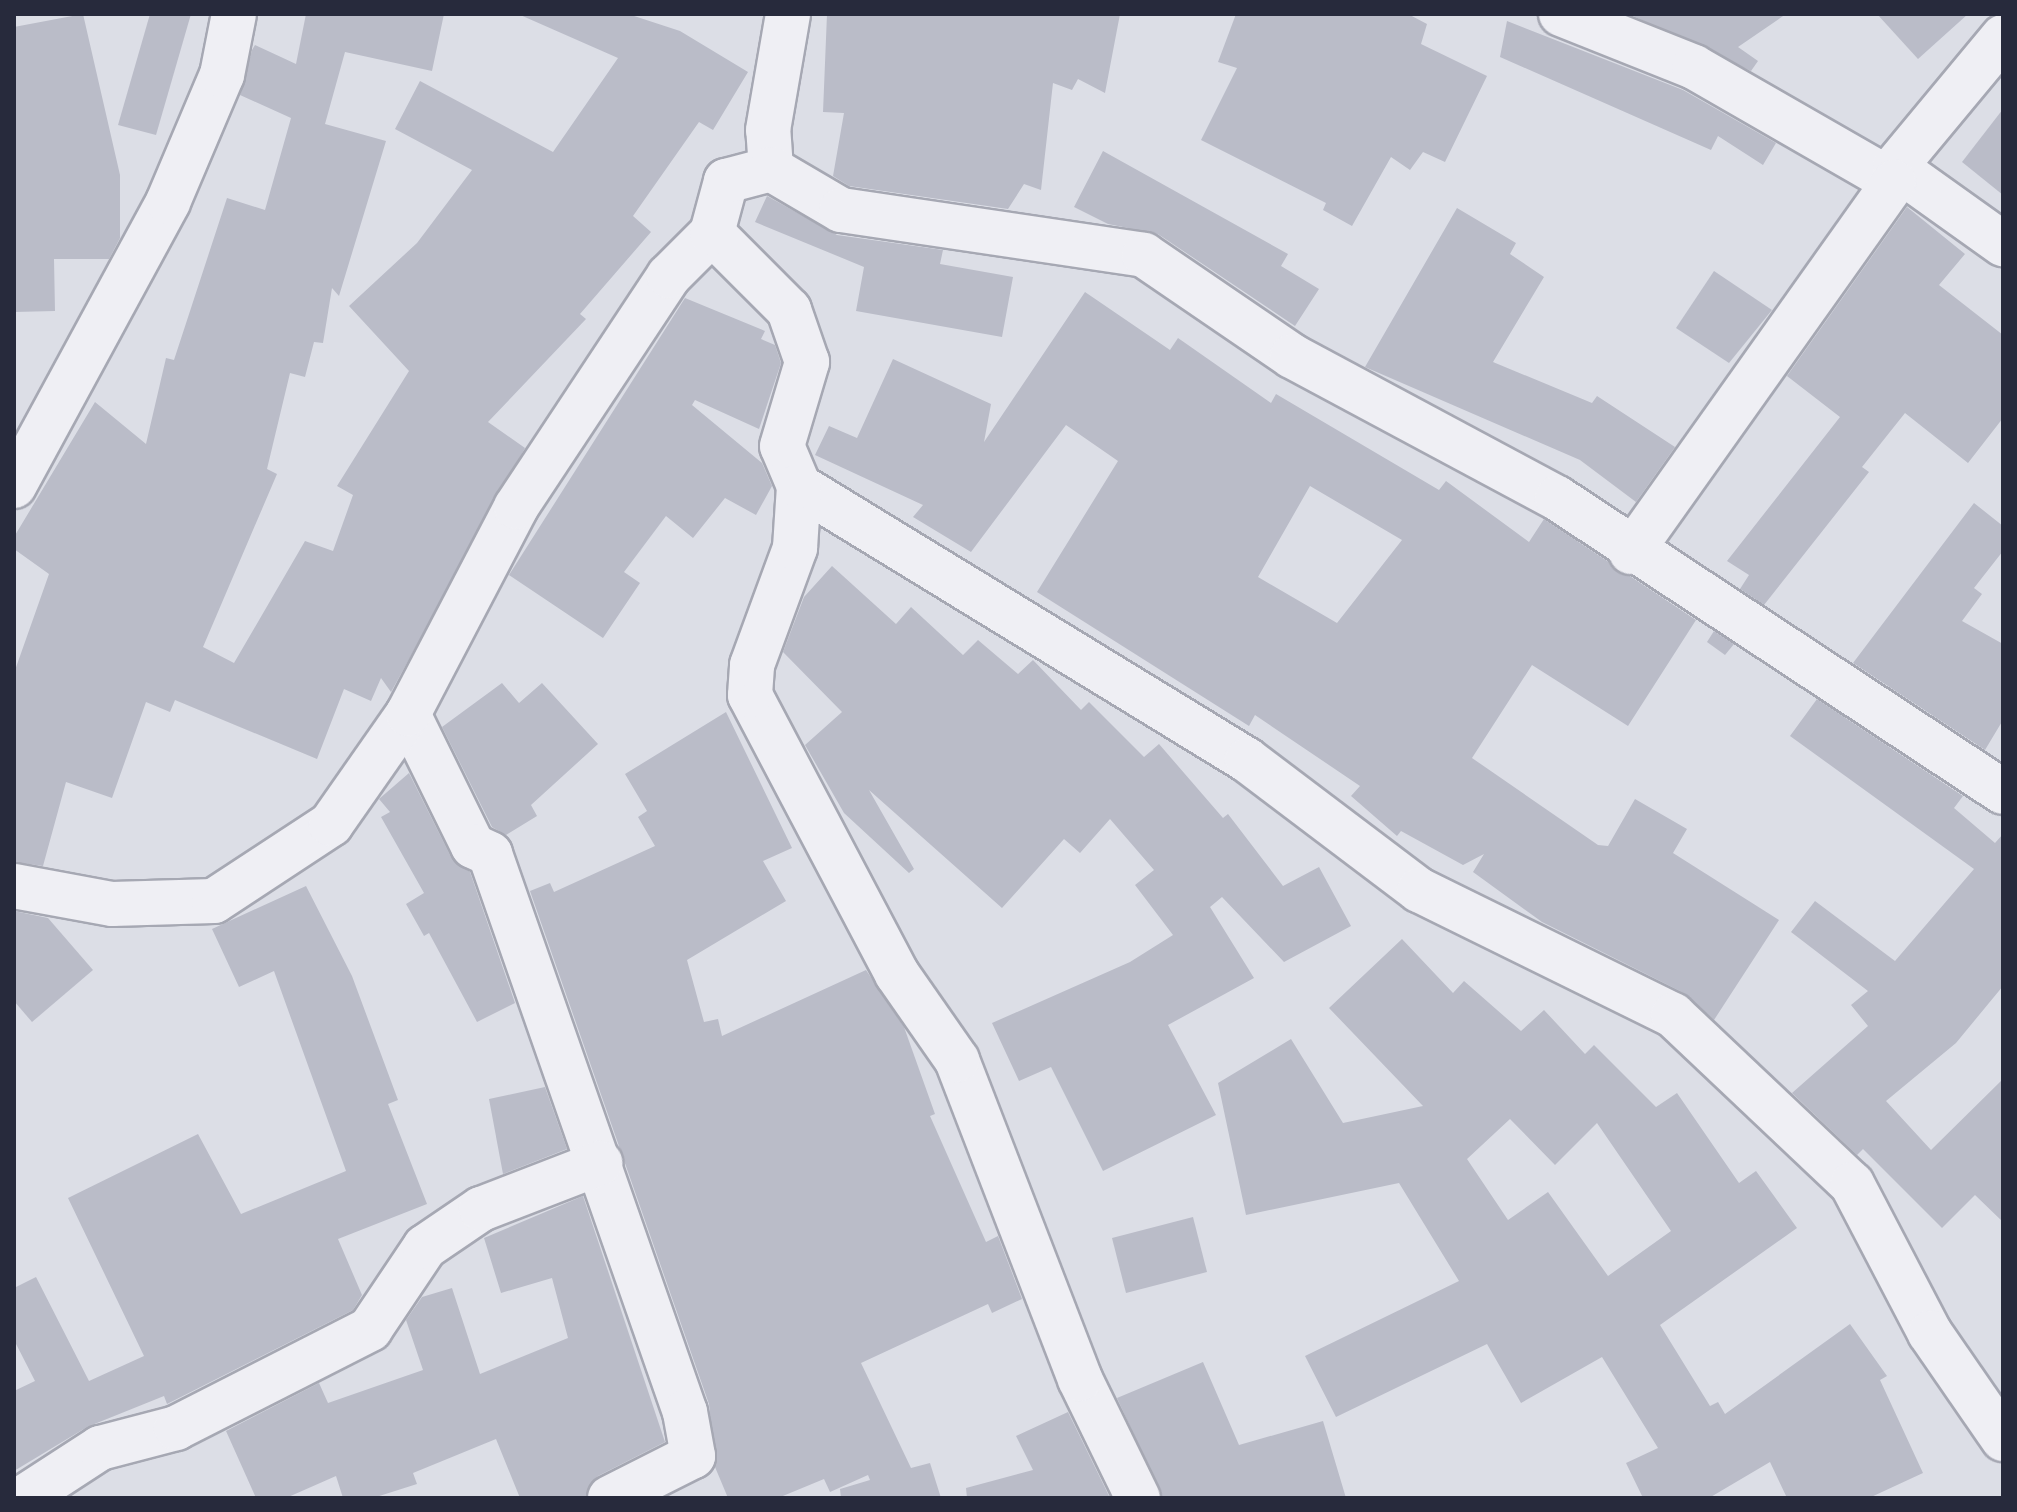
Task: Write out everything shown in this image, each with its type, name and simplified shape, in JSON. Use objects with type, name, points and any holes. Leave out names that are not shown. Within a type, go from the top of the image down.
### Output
[{"type":"street","points":[[14,486],[168,202],[222,75],[234,14]]},
{"type":"street","points":[[14,886],[112,904],[214,901],[331,824],[408,714],[516,507],[669,276],[712,233],[726,181],[769,149],[788,14]]},
{"type":"street","points":[[1561,14],[1694,67],[1894,174],[2003,244]]},
{"type":"street","points":[[1631,552],[1894,174],[2003,37]]},
{"type":"street","points":[[769,149],[841,210],[1144,255],[1292,356],[1557,498],[1631,552],[2003,792]]},
{"type":"street","points":[[712,233],[789,310],[807,362],[782,446],[799,486],[795,548],[752,665],[750,695],[897,974],[957,1060],[1080,1379],[1138,1498]]},
{"type":"street","points":[[799,486],[1247,760],[1419,890],[1673,1015],[1852,1184],[1930,1333],[2003,1439]]},
{"type":"street","points":[[408,714],[473,846],[490,854],[582,1130],[600,1163],[693,1456],[610,1498]]},
{"type":"street","points":[[23,1498],[100,1448],[176,1428],[370,1329],[425,1247],[481,1209],[600,1163]]},
{"type":"building","points":[[83,14],[120,175],[120,238],[109,259],[54,259],[55,311],[14,312],[14,27]]},
{"type":"building","points":[[150,14],[191,14],[156,135],[118,125]]},
{"type":"building","points":[[306,14],[444,14],[432,71],[345,52],[325,124],[386,141],[339,296],[332,288],[323,343],[314,342],[305,377],[290,373],[267,469],[277,474],[203,647],[234,663],[305,541],[333,551],[353,495],[337,486],[409,371],[349,306],[417,243],[472,170],[395,129],[420,81],[553,152],[618,58],[518,14],[628,14],[680,31],[748,72],[713,130],[699,122],[633,216],[651,232],[580,314],[586,319],[488,422],[525,448],[391,692],[381,678],[371,701],[344,689],[317,759],[175,700],[170,712],[146,702],[112,798],[66,782],[43,866],[14,862],[14,673],[49,574],[14,549],[14,537],[95,402],[146,444],[166,358],[174,360],[227,198],[265,210],[291,118],[240,95],[252,50],[255,45],[296,64]]},
{"type":"building","points":[[827,14],[1120,14],[1105,93],[1078,79],[1072,90],[1053,83],[1041,190],[1024,184],[1008,209],[849,186],[833,176],[844,113],[823,112]]},
{"type":"building","points":[[1236,14],[1408,14],[1427,24],[1421,44],[1487,76],[1445,162],[1423,152],[1410,170],[1391,157],[1352,226],[1323,210],[1326,203],[1201,140],[1237,68],[1218,62]]},
{"type":"building","points":[[1786,14],[1738,47],[1758,61],[1751,71],[1631,15]]},
{"type":"building","points":[[1877,14],[1968,14],[1918,59]]},
{"type":"building","points":[[1507,21],[1683,90],[1776,143],[1763,165],[1718,136],[1711,150],[1500,57]]},
{"type":"building","points":[[2003,109],[2003,195],[1962,162]]},
{"type":"building","points":[[1103,151],[1288,254],[1281,266],[1319,289],[1295,326],[1158,234],[1108,224],[1074,207]]},
{"type":"building","points":[[767,196],[837,235],[943,250],[940,264],[1013,277],[1002,337],[856,311],[864,267],[755,222]]},
{"type":"building","points":[[1907,207],[1965,254],[1939,285],[2003,335],[2003,418],[1968,463],[1905,413],[1862,467],[1869,472],[1764,605],[1740,589],[1749,575],[1727,561],[1840,417],[1787,376]]},
{"type":"building","points":[[1457,208],[1516,243],[1510,254],[1544,277],[1493,362],[1592,403],[1597,396],[1675,447],[1636,502],[1580,460],[1365,367]]},
{"type":"building","points":[[1714,271],[1772,310],[1729,363],[1676,328]]},
{"type":"building","points":[[1085,292],[1170,350],[1178,338],[1271,403],[1276,394],[1439,490],[1446,481],[1529,542],[1544,519],[1696,620],[1628,726],[1532,665],[1472,758],[1598,845],[1608,846],[1635,799],[1687,829],[1673,853],[1779,920],[1714,1020],[1684,993],[1542,922],[1473,872],[1484,854],[1463,865],[1401,831],[1397,836],[1351,796],[1360,786],[1255,715],[1249,726],[1037,592],[1118,461],[1066,425],[971,552],[913,517],[923,505],[815,455],[829,426],[857,438],[893,359],[991,404],[984,442]],"holes":[[[1310,486],[1402,540],[1337,623],[1258,577]]]},
{"type":"building","points":[[685,298],[765,331],[761,339],[775,345],[781,363],[759,429],[695,400],[692,405],[762,463],[772,486],[756,515],[725,498],[693,538],[666,516],[624,572],[640,583],[603,638],[509,575]]},
{"type":"building","points":[[1974,503],[2003,526],[2003,551],[1974,588],[1982,594],[1962,621],[2003,644],[2003,720],[1985,750],[1853,663]]},
{"type":"building","points":[[832,566],[896,624],[911,607],[963,655],[978,640],[1018,674],[1033,660],[1081,710],[1089,702],[1144,757],[1159,744],[1223,818],[1228,814],[1283,886],[1319,867],[1351,926],[1284,962],[1222,897],[1210,907],[1254,978],[1168,1025],[1216,1115],[1103,1171],[1051,1067],[1019,1081],[992,1023],[1130,962],[1173,935],[1135,885],[1154,870],[1110,819],[1080,853],[1064,839],[1002,908],[869,790],[914,869],[909,873],[844,813],[805,745],[842,712],[783,652],[804,597]]},
{"type":"building","points":[[1714,631],[1734,644],[1725,655],[1707,642]]},
{"type":"building","points":[[502,683],[519,703],[542,683],[598,744],[531,805],[537,816],[506,835],[492,827],[442,727]]},
{"type":"building","points":[[1817,699],[1963,796],[1954,808],[1995,843],[2003,834],[2003,986],[1956,1043],[1886,1101],[1931,1150],[2003,1079],[2003,1222],[1975,1195],[1942,1228],[1863,1149],[1857,1155],[1792,1093],[1868,1026],[1851,1005],[1868,991],[1791,932],[1815,901],[1895,961],[1974,869],[1790,736]]},
{"type":"building","points":[[726,712],[792,848],[763,861],[786,901],[687,960],[704,1022],[718,1019],[722,1036],[866,970],[904,1027],[935,1114],[930,1116],[986,1242],[998,1236],[1022,1299],[992,1313],[988,1304],[861,1363],[911,1468],[930,1463],[941,1498],[841,1498],[840,1489],[870,1480],[868,1475],[830,1492],[824,1479],[778,1498],[728,1498],[715,1467],[709,1404],[530,891],[550,883],[554,892],[655,846],[638,817],[647,811],[625,774]]},
{"type":"building","points":[[409,773],[451,857],[470,872],[515,1003],[477,1022],[429,933],[424,936],[406,904],[424,893],[381,817],[390,812],[379,799]]},
{"type":"building","points":[[306,886],[352,976],[398,1100],[388,1104],[427,1204],[338,1239],[362,1295],[353,1310],[167,1404],[164,1396],[87,1427],[14,1471],[14,1391],[35,1381],[14,1340],[14,1288],[36,1277],[89,1381],[144,1356],[68,1198],[198,1134],[241,1214],[346,1171],[274,971],[239,987],[212,929]]},
{"type":"building","points":[[14,911],[48,918],[93,970],[32,1022],[14,1001]]},
{"type":"building","points":[[1402,939],[1453,993],[1464,981],[1521,1031],[1544,1010],[1585,1054],[1594,1045],[1656,1107],[1677,1093],[1739,1183],[1756,1171],[1797,1228],[1660,1325],[1710,1406],[1718,1402],[1725,1414],[1850,1324],[1887,1376],[1880,1380],[1923,1473],[1869,1498],[1787,1498],[1770,1462],[1709,1498],[1643,1498],[1626,1463],[1658,1448],[1602,1357],[1521,1403],[1487,1344],[1336,1417],[1305,1356],[1459,1281],[1399,1183],[1246,1215],[1218,1083],[1291,1039],[1343,1123],[1423,1106],[1329,1008]],"holes":[[[1510,1119],[1555,1165],[1597,1123],[1671,1231],[1608,1276],[1548,1192],[1508,1220],[1467,1159]]]},
{"type":"building","points":[[545,1087],[567,1149],[503,1174],[489,1099]]},
{"type":"building","points":[[583,1196],[665,1442],[598,1476],[585,1498],[520,1498],[496,1439],[413,1473],[417,1484],[373,1498],[343,1498],[336,1476],[286,1498],[256,1498],[226,1431],[319,1383],[328,1403],[423,1370],[406,1320],[422,1297],[452,1288],[480,1374],[568,1338],[552,1278],[501,1293],[484,1238]]},
{"type":"building","points":[[1193,1217],[1207,1272],[1126,1293],[1112,1238]]},
{"type":"building","points":[[1203,1362],[1239,1445],[1323,1421],[1346,1498],[1163,1498],[1117,1398]]},
{"type":"building","points":[[1068,1412],[1110,1498],[967,1498],[966,1488],[1033,1470],[1016,1436]]}]
